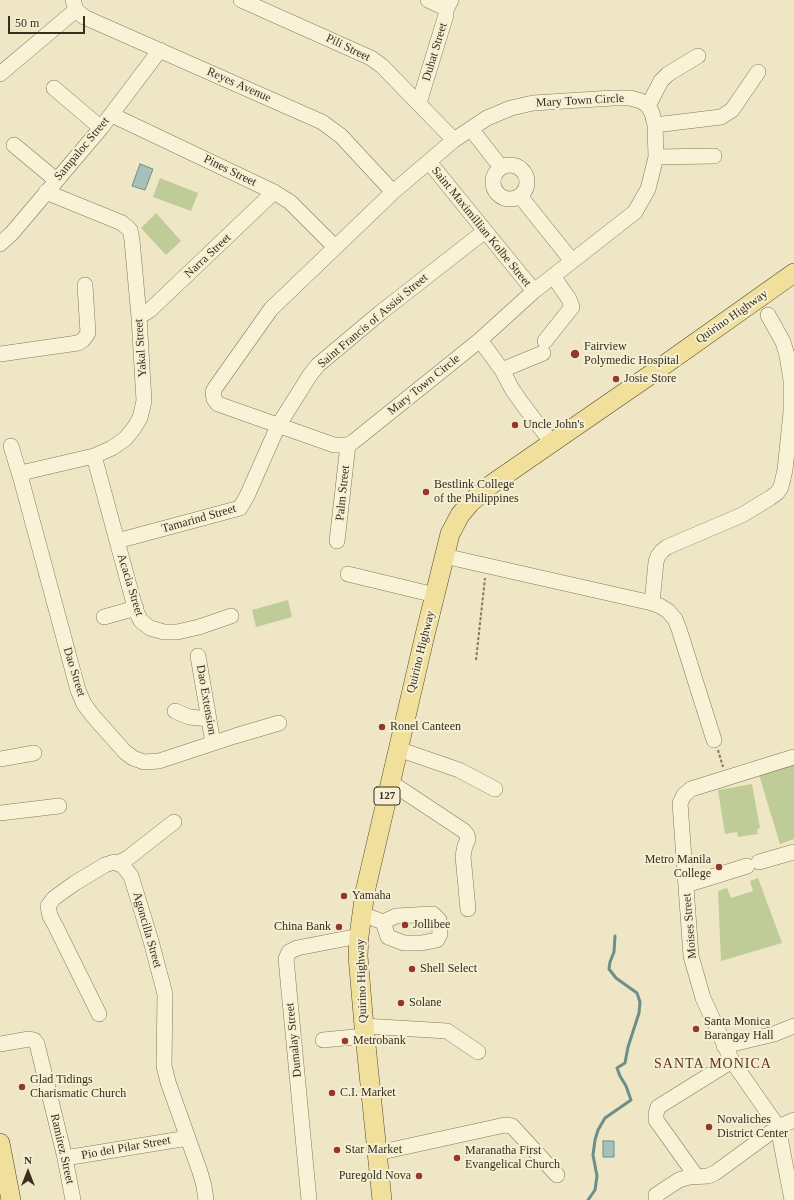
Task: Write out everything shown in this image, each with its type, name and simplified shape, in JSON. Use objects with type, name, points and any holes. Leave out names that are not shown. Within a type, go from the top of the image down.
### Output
[{"type":"main road","name":"Quirino Highway","points":[[382,1200],[364,1031],[358,956],[362,914],[365,892],[390,782],[434,595],[450,534],[460,515],[470,503],[492,484],[794,273]]},
{"type":"main road","points":[[0,1143],[11,1200]]},
{"type":"street","name":"Pili Street","points":[[241,0],[371,58],[382,66],[454,140]]},
{"type":"street","points":[[428,0],[443,7],[448,5]]},
{"type":"street","points":[[0,74],[75,5]]},
{"type":"street","name":"Reyes Avenue","points":[[75,5],[84,17],[322,122],[341,136],[393,192]]},
{"type":"street","name":"Duhat Street","points":[[419,103],[448,5]]},
{"type":"street","name":"Sampaloc Street","points":[[1,242],[12,233],[112,115],[160,50]]},
{"type":"street","points":[[648,106],[661,81],[668,74],[698,56]]},
{"type":"street","points":[[656,125],[721,117],[732,110],[758,72]]},
{"type":"street","points":[[54,88],[101,128]]},
{"type":"street","name":"Mary Town Circle","points":[[630,98],[641,101],[648,106],[656,125],[656,157],[648,189],[635,212],[552,276],[480,340],[348,445],[334,445],[218,404],[214,399],[213,392],[215,388],[271,309],[393,192],[429,162],[454,140],[487,118],[511,108],[534,104],[630,98]]},
{"type":"street","name":"Pines Street","points":[[112,115],[274,192],[290,202],[335,247]]},
{"type":"street","points":[[471,129],[500,166]]},
{"type":"street","points":[[14,145],[56,180]]},
{"type":"street","points":[[656,157],[714,156]]},
{"type":"street","name":"Saint Maximillian Kolbe Street","points":[[429,162],[534,291]]},
{"type":"street","points":[[511,164],[521,168],[527,177],[527,188],[520,196],[509,200],[498,196],[492,186],[493,175],[500,166],[511,164]]},
{"type":"street","name":"Yakal Street","points":[[21,479],[25,472],[94,456],[112,448],[125,439],[134,428],[140,418],[144,401],[139,317],[130,230],[122,223],[46,192]]},
{"type":"street","name":"Narra Street","points":[[139,317],[150,310],[274,192]]},
{"type":"street","points":[[520,196],[572,261]]},
{"type":"street","name":"Saint Francis of Assisi Street","points":[[278,426],[310,375],[322,361],[485,231]]},
{"type":"street","points":[[502,370],[544,347],[572,307],[569,299],[552,276]]},
{"type":"street","points":[[0,354],[78,343],[83,340],[88,333],[85,285]]},
{"type":"street","points":[[652,604],[656,562],[662,551],[667,547],[742,515],[777,493],[781,487],[785,470],[792,412],[791,380],[787,355],[780,335],[768,315]]},
{"type":"street","points":[[480,340],[502,370],[512,389],[557,440]]},
{"type":"street","name":"Tamarind Street","points":[[117,542],[240,508],[247,496],[278,426]]},
{"type":"street","name":"Palm Street","points":[[337,541],[348,445]]},
{"type":"street","name":"Dao Street","points":[[11,446],[78,690],[84,704],[93,716],[125,752],[133,758],[144,762],[159,761],[279,723]]},
{"type":"street","name":"Acacia Street","points":[[94,456],[117,542],[141,621],[150,628],[164,632],[177,632],[198,628],[231,616]]},
{"type":"street","points":[[444,556],[652,604],[660,606],[668,611],[675,620],[714,740]]},
{"type":"street","points":[[348,574],[434,595]]},
{"type":"street","points":[[104,617],[136,608]]},
{"type":"street","name":"Dao Extension","points":[[198,656],[213,743]]},
{"type":"street","points":[[175,711],[189,717],[209,719]]},
{"type":"street","points":[[398,748],[459,770],[494,789]]},
{"type":"street","points":[[0,759],[34,754]]},
{"type":"street","name":"Moises Street","points":[[792,1200],[778,1127],[724,1046],[703,998],[691,956],[680,803],[684,795],[691,789],[794,757]]},
{"type":"street","points":[[390,782],[464,831],[467,835],[468,839],[464,846],[463,856],[468,909]]},
{"type":"street","points":[[0,813],[59,806]]},
{"type":"street","points":[[99,1014],[50,916],[48,906],[54,898],[105,864],[114,862],[118,863],[128,858],[174,822]]},
{"type":"street","points":[[686,885],[794,852]]},
{"type":"street","name":"Agoncilla Street","points":[[118,863],[128,870],[131,876],[165,994],[164,1066],[204,1186],[206,1200]]},
{"type":"street","points":[[362,914],[383,922]]},
{"type":"street","name":"Dumalay Street","points":[[309,1200],[286,959],[289,952],[297,948],[360,936]]},
{"type":"street","points":[[724,1046],[774,1034],[794,1026]]},
{"type":"street","points":[[323,1040],[364,1031],[447,1031],[478,1052]]},
{"type":"street","name":"Ramirez Street","points":[[0,1044],[29,1039],[34,1040],[37,1044],[65,1158],[73,1200]]},
{"type":"street","points":[[696,1176],[656,1120],[658,1107],[732,1060]]},
{"type":"street","points":[[656,1200],[656,1194],[680,1180],[696,1176],[708,1176],[715,1173],[778,1127],[794,1120]]},
{"type":"street","points":[[377,1153],[505,1125],[512,1126],[557,1175]]},
{"type":"street","name":"Pio del Pilar Street","points":[[65,1158],[188,1138]]},
{"type":"path","points":[[476,660],[487,566]]},
{"type":"path","points":[[714,740],[727,778]]},
{"type":"green space","points":[[160,178],[198,193],[191,211],[153,197]]},
{"type":"green space","points":[[156,213],[181,241],[166,255],[141,228]]},
{"type":"green space","points":[[288,600],[292,617],[256,627],[252,610]]},
{"type":"green space","points":[[794,764],[794,839],[780,844],[759,775]]},
{"type":"green space","points":[[752,784],[760,828],[757,829],[758,834],[738,837],[737,832],[725,834],[718,790]]},
{"type":"green space","points":[[758,878],[782,943],[721,961],[718,891],[727,888],[731,898],[753,891],[750,881]]},
{"type":"water","points":[[140,164],[153,169],[145,190],[132,186]]},
{"type":"water","points":[[603,1141],[614,1141],[614,1157],[603,1157]]},
{"type":"waterway","points":[[588,1200],[595,1190],[597,1176],[593,1155],[598,1130],[605,1118],[631,1100],[617,1068],[625,1063],[628,1047],[639,1013],[640,1002],[637,993],[616,978],[609,969],[614,952],[615,936]]},
{"type":"place","name":"Fairview Polymedic Hospital","points":[[575,354]]},
{"type":"place","name":"Josie Store","points":[[616,379]]},
{"type":"place","name":"Uncle John's","points":[[515,425]]},
{"type":"place","name":"Bestlink College of the Philippines","points":[[426,492]]},
{"type":"place","name":"Ronel Canteen","points":[[382,727]]},
{"type":"place","name":"Metro Manila College","points":[[719,867]]},
{"type":"place","name":"Yamaha","points":[[344,896]]},
{"type":"place","name":"Jollibee","points":[[405,925]]},
{"type":"place","name":"China Bank","points":[[339,927]]},
{"type":"place","name":"Shell Select","points":[[412,969]]},
{"type":"place","name":"Solane","points":[[401,1003]]},
{"type":"place","name":"Santa Monica Barangay Hall","points":[[696,1029]]},
{"type":"place","name":"Metrobank","points":[[345,1041]]},
{"type":"place","name":"Glad Tidings Charismatic Church","points":[[22,1087]]},
{"type":"place","name":"C.I. Market","points":[[332,1093]]},
{"type":"place","name":"Novaliches District Center","points":[[709,1127]]},
{"type":"place","name":"Star Market","points":[[337,1150]]},
{"type":"place","name":"Maranatha First Evangelical Church","points":[[457,1158]]},
{"type":"place","name":"Puregold Nova","points":[[419,1176]]},
{"type":"district","name":"SANTA MONICA","points":[[713,1064]]}]
